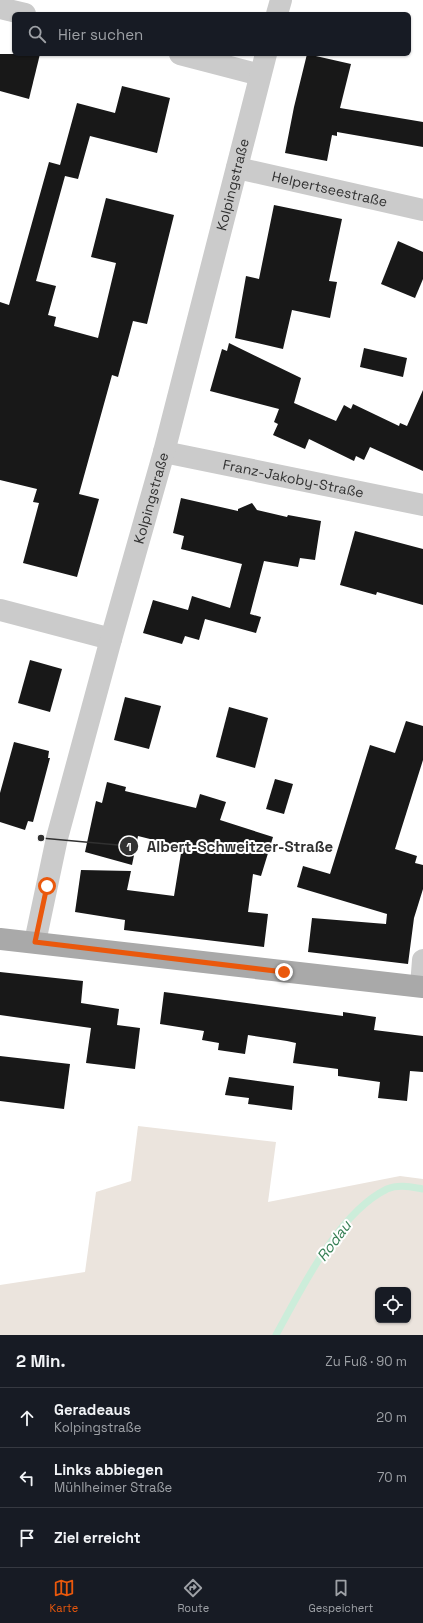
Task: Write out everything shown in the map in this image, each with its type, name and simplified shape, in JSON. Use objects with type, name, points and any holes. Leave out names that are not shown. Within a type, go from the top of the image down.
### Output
[{"type":"main road","points":[[0,939],[422,987]]},
{"type":"street","points":[[278,12],[281,0]]},
{"type":"street","points":[[0,8],[16,12]]},
{"type":"street","points":[[188,56],[260,75]]},
{"type":"street","name":"Kolpingstraße","points":[[35,942],[57,838],[164,452],[265,56]]},
{"type":"street","name":"Helpertseestraße","points":[[237,168],[423,210]]},
{"type":"street","name":"Franz-Jakoby-Straße","points":[[164,452],[423,505]]},
{"type":"street","points":[[0,610],[111,639]]},
{"type":"street","points":[[422,987],[423,960]]},
{"type":"shaded area","points":[[138,1126],[276,1142],[268,1202],[400,1176],[423,1179],[423,1335],[0,1335],[0,1285],[85,1272],[96,1192],[131,1181]]},
{"type":"building","points":[[0,54],[12,54],[12,56],[40,56],[29,99],[0,91]]},
{"type":"building","points":[[307,56],[316,56],[351,64],[340,108],[423,122],[423,147],[337,132],[337,136],[332,135],[327,161],[285,153]]},
{"type":"building","points":[[122,86],[170,98],[157,153],[90,136],[78,179],[65,176],[36,281],[56,286],[48,315],[56,317],[54,326],[98,338],[116,263],[91,257],[106,198],[174,215],[147,324],[133,321],[118,377],[112,375],[79,494],[99,499],[77,577],[23,563],[39,503],[33,502],[37,489],[0,480],[0,302],[9,305],[49,162],[60,165],[77,103],[115,113]]},
{"type":"building","points":[[274,205],[342,219],[329,281],[337,282],[330,318],[292,310],[283,349],[235,338],[246,276],[259,279]]},
{"type":"building","points":[[398,241],[423,252],[423,279],[415,298],[381,284]]},
{"type":"building","points":[[229,343],[301,378],[294,403],[336,421],[344,405],[351,409],[353,404],[399,426],[400,423],[407,426],[423,390],[423,471],[370,447],[364,460],[356,456],[354,461],[309,439],[305,449],[273,435],[278,424],[274,422],[279,409],[210,391],[222,349],[227,351]]},
{"type":"building","points":[[364,348],[407,358],[403,377],[360,367]]},
{"type":"building","points":[[181,498],[238,511],[238,509],[252,503],[257,510],[287,517],[288,515],[321,521],[315,560],[300,558],[298,567],[264,561],[250,614],[261,617],[256,633],[205,619],[199,640],[185,636],[182,644],[143,633],[153,600],[188,610],[192,596],[230,608],[242,564],[181,549],[184,536],[173,533]]},
{"type":"building","points":[[355,531],[423,549],[423,605],[377,592],[376,595],[340,585]]},
{"type":"building","points":[[30,660],[62,669],[50,712],[18,703]]},
{"type":"building","points":[[125,697],[161,706],[149,749],[114,740]]},
{"type":"building","points":[[229,707],[268,718],[255,768],[216,757]]},
{"type":"building","points":[[406,721],[423,726],[423,760],[395,849],[417,856],[415,863],[423,865],[423,889],[414,918],[408,964],[308,952],[312,918],[386,924],[387,914],[297,887],[303,866],[330,874],[370,745],[395,753]]},
{"type":"building","points":[[14,742],[49,751],[48,758],[50,758],[33,822],[28,821],[25,830],[0,822],[0,793]]},
{"type":"building","points":[[275,779],[293,784],[284,814],[266,809]]},
{"type":"building","points":[[107,782],[126,787],[125,791],[196,808],[200,794],[226,802],[220,820],[273,837],[261,876],[253,874],[248,912],[268,914],[264,947],[124,930],[125,920],[75,912],[81,870],[131,871],[127,890],[174,896],[182,847],[138,836],[132,865],[85,852],[96,801],[102,803]]},
{"type":"building","points":[[0,972],[83,981],[81,1003],[119,1009],[117,1025],[140,1028],[135,1069],[86,1063],[91,1028],[0,1015]]},
{"type":"building","points":[[164,992],[343,1016],[343,1012],[376,1017],[374,1030],[423,1036],[423,1072],[410,1071],[407,1101],[378,1098],[380,1082],[338,1076],[338,1069],[293,1063],[296,1043],[248,1035],[245,1054],[218,1050],[219,1043],[202,1040],[204,1031],[160,1024]]},
{"type":"building","points":[[0,1056],[70,1064],[64,1109],[0,1101]]},
{"type":"building","points":[[229,1077],[294,1086],[292,1110],[248,1104],[249,1098],[225,1095]]},
{"type":"waterway","name":"Rodau","points":[[276,1335],[323,1253],[337,1233],[353,1215],[369,1200],[392,1187],[400,1186],[423,1189]]},
{"type":"place","name":"Albert-Schweitzer-Straße","points":[[41,838]]},
{"type":"route","points":[[47,886],[35,942],[284,972]]}]
